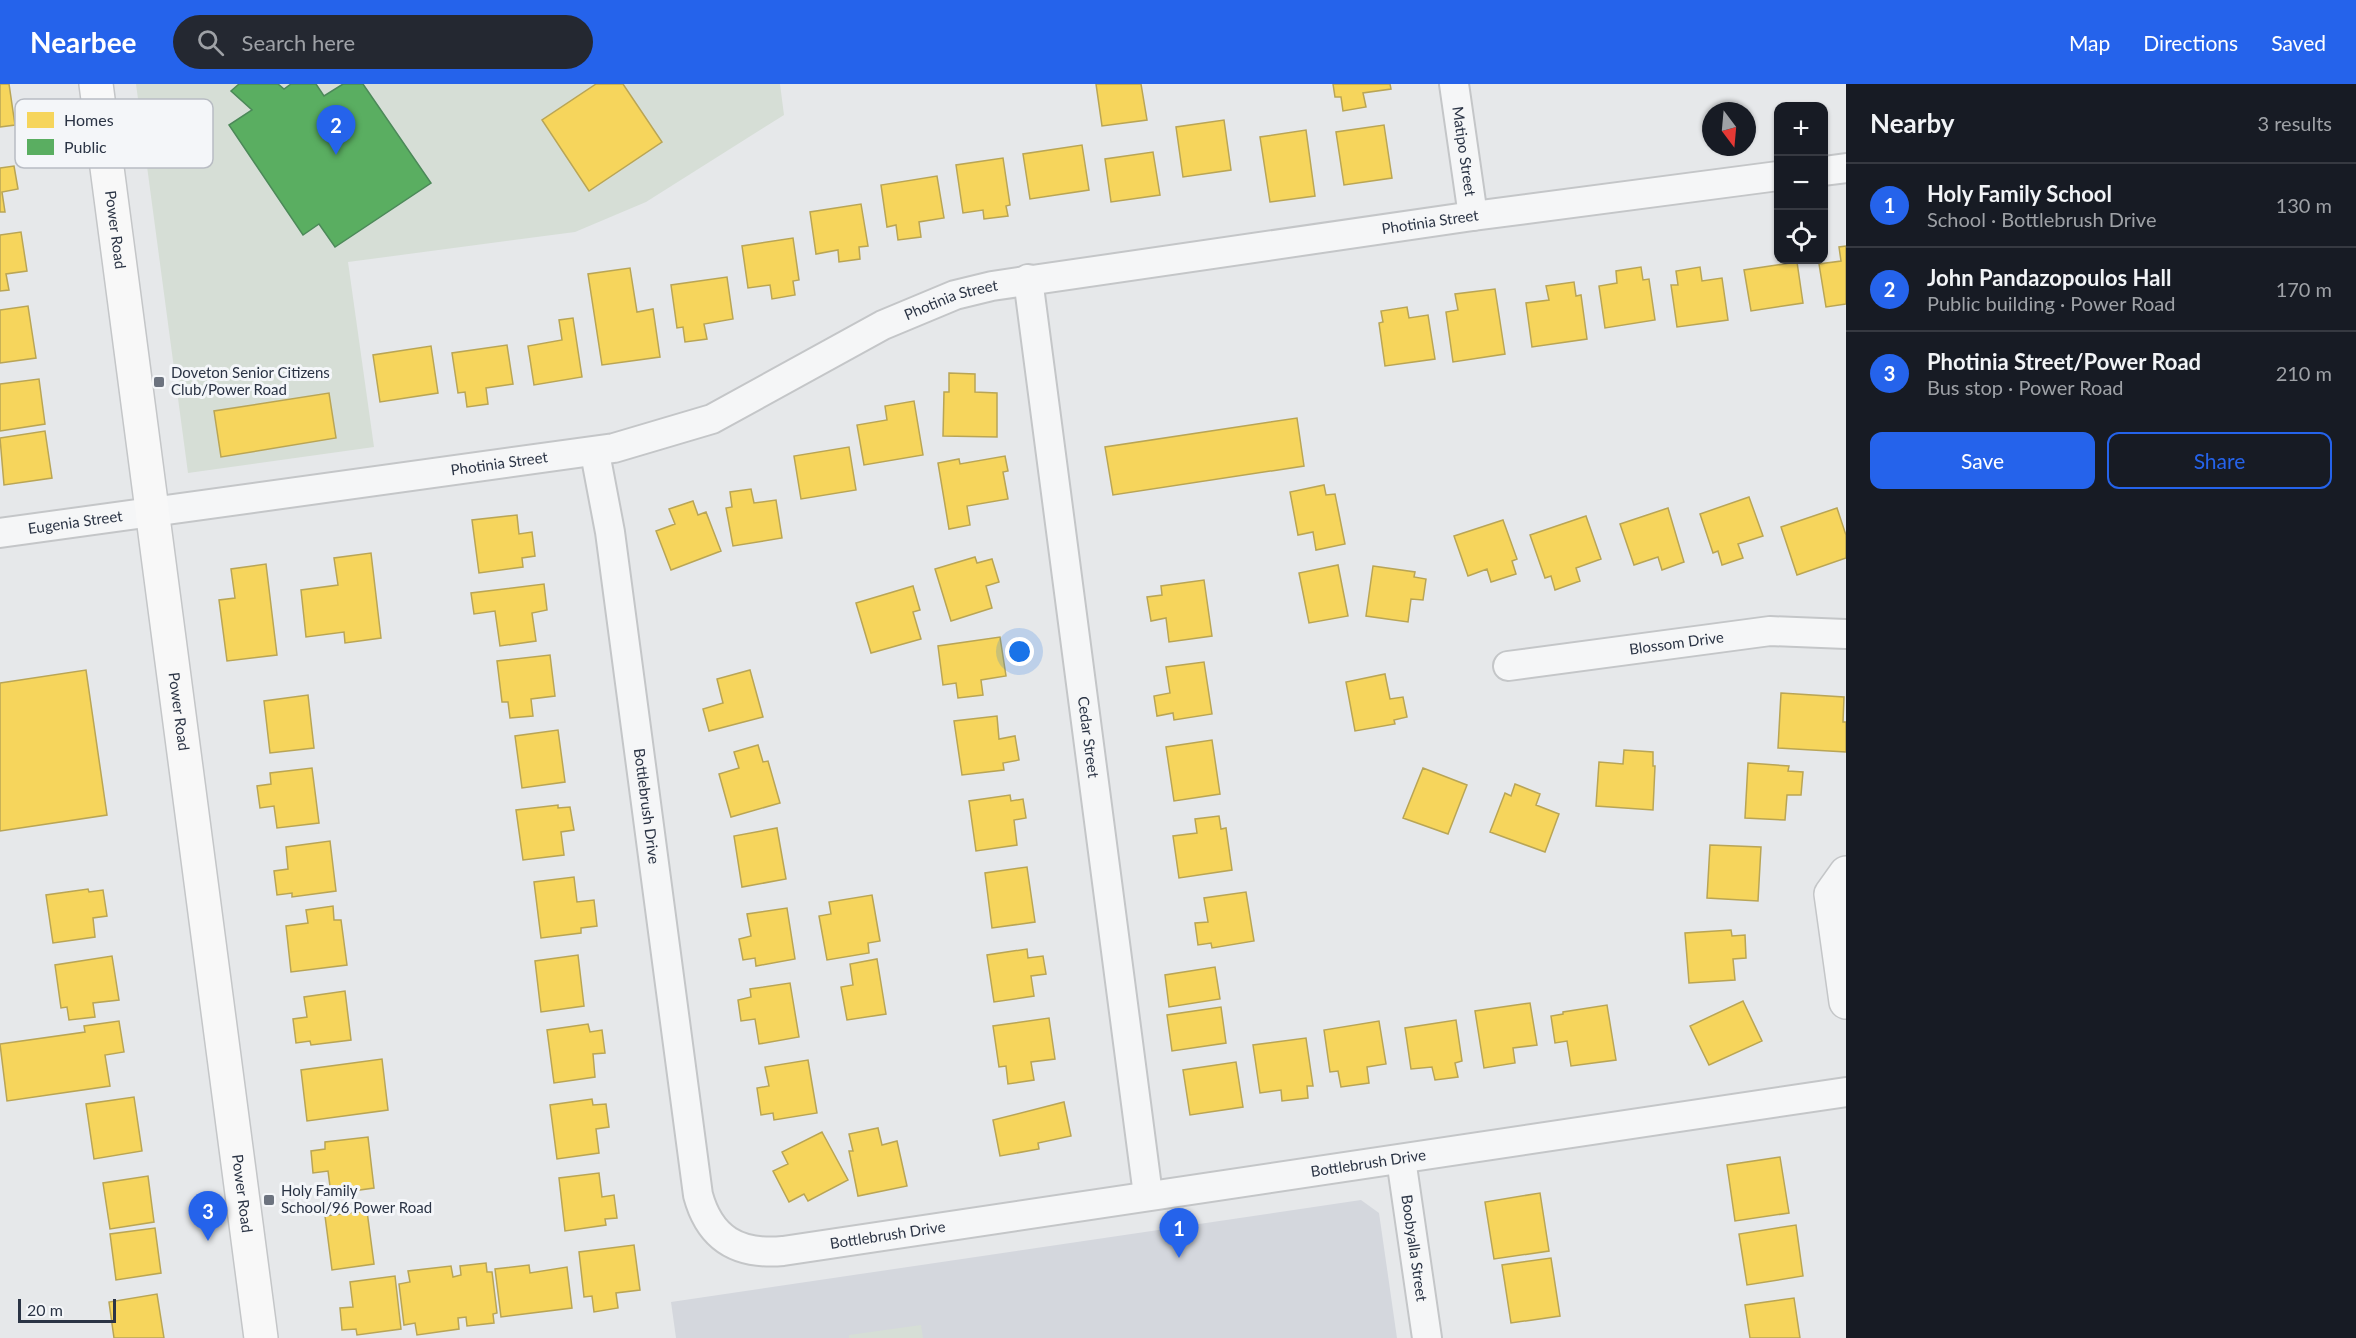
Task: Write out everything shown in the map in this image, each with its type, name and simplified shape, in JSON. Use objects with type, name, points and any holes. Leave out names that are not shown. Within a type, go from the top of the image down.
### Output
[{"type":"main road","name":"Power Road","points":[[96,84],[98,99]]},
{"type":"main road","name":"Power Road","points":[[107,168],[261,1338]]},
{"type":"street","name":"Matipo Street","points":[[1454,84],[1473,216]]},
{"type":"street","points":[[1828,170],[1846,168]]},
{"type":"street","name":"Photinia Street","points":[[152,512],[594,453],[645,441],[712,419],[744,403],[843,345],[917,309],[955,296],[1028,279],[1473,216],[1774,177]]},
{"type":"street","name":"Cedar Street","points":[[1028,279],[1148,1195]]},
{"type":"street","name":"Bottlebrush Drive","points":[[594,453],[610,532],[698,1195],[709,1223],[718,1234],[733,1243],[749,1250],[764,1252],[1846,1092]]},
{"type":"street","name":"Eugenia Street","points":[[0,533],[152,512]]},
{"type":"street","name":"Blossom Drive","points":[[1508,666],[1770,631],[1846,634]]},
{"type":"street","points":[[1846,873],[1831,894],[1846,1002]]},
{"type":"street","name":"Boobyalla Street","points":[[1401,1159],[1427,1338]]},
{"type":"shaded area","points":[[136,84],[780,84],[784,115],[646,202],[575,232],[348,262],[374,447],[188,473],[147,168],[213,168],[213,99],[138,99]]},
{"type":"shaded area","points":[[1361,1200],[1379,1213],[1397,1338],[676,1338],[671,1302]]},
{"type":"shaded area","points":[[921,1325],[923,1338],[849,1338],[849,1335]]},
{"type":"building: Homes","points":[[0,84],[9,84],[15,125],[0,127]]},
{"type":"building: Homes","points":[[596,84],[623,84],[662,142],[589,191],[542,120]]},
{"type":"building: Homes","points":[[1096,84],[1141,84],[1147,120],[1102,126]]},
{"type":"building: Homes","points":[[1333,84],[1390,84],[1391,89],[1363,93],[1366,107],[1343,111],[1341,97],[1335,97]]},
{"type":"building: Homes","points":[[1224,120],[1231,170],[1183,177],[1176,127]]},
{"type":"building: Homes","points":[[1384,125],[1392,178],[1344,185],[1336,132]]},
{"type":"building: Homes","points":[[1306,130],[1315,196],[1270,202],[1260,137]]},
{"type":"building: Homes","points":[[1082,145],[1089,190],[1030,199],[1023,154]]},
{"type":"building: Homes","points":[[1153,152],[1160,195],[1111,202],[1105,159]]},
{"type":"building: Homes","points":[[1003,158],[1010,205],[1006,206],[1008,216],[984,219],[983,210],[963,213],[956,165]]},
{"type":"building: Homes","points":[[14,166],[18,189],[2,192],[5,212],[0,212],[0,168]]},
{"type":"building: Homes","points":[[937,176],[944,218],[919,222],[921,237],[898,240],[896,225],[887,227],[881,185]]},
{"type":"building: Homes","points":[[861,204],[868,246],[859,247],[860,259],[839,262],[838,250],[816,254],[810,212]]},
{"type":"building: Homes","points":[[21,232],[27,271],[6,274],[9,290],[0,291],[0,235]]},
{"type":"building: Homes","points":[[793,238],[799,280],[793,281],[795,295],[772,299],[770,285],[748,288],[742,246]]},
{"type":"building: Homes","points":[[1846,246],[1846,304],[1826,307],[1819,264],[1841,261],[1839,247]]},
{"type":"building: Homes","points":[[1797,264],[1803,303],[1751,311],[1744,270]]},
{"type":"building: Homes","points":[[1641,267],[1643,280],[1649,279],[1655,320],[1605,328],[1599,286],[1617,283],[1616,271]]},
{"type":"building: Homes","points":[[1700,267],[1702,281],[1722,278],[1728,320],[1677,327],[1671,285],[1678,285],[1676,271]]},
{"type":"building: Homes","points":[[630,268],[637,312],[653,309],[660,357],[602,365],[588,274]]},
{"type":"building: Homes","points":[[727,277],[733,319],[704,324],[707,339],[685,342],[683,327],[677,328],[671,285]]},
{"type":"building: Homes","points":[[1574,282],[1576,296],[1581,295],[1587,339],[1532,347],[1526,303],[1549,300],[1546,286]]},
{"type":"building: Homes","points":[[1495,289],[1505,354],[1453,362],[1446,312],[1458,310],[1455,294]]},
{"type":"building: Homes","points":[[28,306],[36,358],[0,363],[0,310]]},
{"type":"building: Homes","points":[[1407,307],[1409,318],[1428,315],[1435,359],[1385,366],[1379,323],[1383,322],[1381,311]]},
{"type":"building: Homes","points":[[573,318],[582,377],[534,385],[528,346],[562,340],[559,320]]},
{"type":"building: Homes","points":[[507,345],[513,384],[486,388],[488,404],[467,407],[465,392],[458,393],[452,353]]},
{"type":"building: Homes","points":[[431,346],[438,393],[380,402],[373,355]]},
{"type":"building: Homes","points":[[949,373],[975,374],[975,392],[997,393],[997,437],[943,436],[944,392],[949,392]]},
{"type":"building: Homes","points":[[39,379],[45,424],[0,431],[0,384]]},
{"type":"building: Homes","points":[[329,393],[336,438],[221,457],[214,411]]},
{"type":"building: Homes","points":[[914,401],[923,455],[864,465],[857,425],[887,420],[885,406]]},
{"type":"building: Homes","points":[[1297,418],[1304,466],[1113,495],[1105,447]]},
{"type":"building: Homes","points":[[45,431],[52,478],[4,485],[0,438]]},
{"type":"building: Homes","points":[[849,447],[856,490],[801,499],[794,456]]},
{"type":"building: Homes","points":[[1005,456],[1008,471],[1003,472],[1008,499],[967,506],[970,525],[949,529],[938,463],[959,459],[960,464]]},
{"type":"building: Homes","points":[[1324,485],[1326,495],[1335,494],[1345,544],[1316,550],[1313,532],[1298,535],[1290,492]]},
{"type":"building: Homes","points":[[751,489],[754,503],[776,500],[782,538],[733,546],[726,508],[732,507],[730,492]]},
{"type":"building: Homes","points":[[1749,497],[1763,536],[1738,544],[1743,558],[1722,565],[1718,551],[1713,553],[1700,514]]},
{"type":"building: Homes","points":[[693,501],[698,515],[706,512],[721,551],[671,570],[656,531],[675,524],[669,509]]},
{"type":"building: Homes","points":[[1668,508],[1684,562],[1662,570],[1658,557],[1634,565],[1620,524]]},
{"type":"building: Homes","points":[[1837,508],[1846,535],[1846,558],[1797,575],[1781,527]]},
{"type":"building: Homes","points":[[517,515],[519,534],[532,532],[535,556],[522,558],[523,567],[479,573],[472,520]]},
{"type":"building: Homes","points":[[1586,516],[1601,559],[1576,568],[1580,581],[1555,590],[1551,576],[1545,578],[1530,535]]},
{"type":"building: Homes","points":[[1503,520],[1517,559],[1512,561],[1516,574],[1491,582],[1487,569],[1468,576],[1454,536]]},
{"type":"building: Homes","points":[[371,553],[381,638],[345,643],[344,632],[306,637],[301,590],[338,585],[334,558]]},
{"type":"building: Homes","points":[[975,557],[977,563],[992,559],[999,582],[986,586],[992,608],[951,621],[935,569]]},
{"type":"building: Homes","points":[[266,564],[277,655],[227,661],[219,600],[235,598],[231,569]]},
{"type":"building: Homes","points":[[1338,565],[1348,616],[1309,623],[1299,573]]},
{"type":"building: Homes","points":[[1373,566],[1415,572],[1414,577],[1426,579],[1423,600],[1411,599],[1408,622],[1366,616]]},
{"type":"building: Homes","points":[[1204,580],[1212,636],[1169,642],[1166,618],[1151,621],[1147,597],[1162,595],[1161,586]]},
{"type":"building: Homes","points":[[544,584],[547,610],[532,613],[536,641],[500,646],[495,611],[474,614],[471,593]]},
{"type":"building: Homes","points":[[913,586],[920,610],[913,612],[921,639],[871,653],[856,603]]},
{"type":"building: Homes","points":[[1000,637],[1006,676],[981,680],[983,695],[958,698],[956,683],[943,685],[938,646]]},
{"type":"building: Homes","points":[[550,655],[555,696],[531,699],[533,716],[510,718],[508,702],[502,702],[497,661]]},
{"type":"building: Homes","points":[[1204,662],[1212,714],[1174,720],[1173,713],[1157,716],[1154,696],[1170,693],[1166,667]]},
{"type":"building: Homes","points":[[86,670],[107,815],[0,831],[0,683]]},
{"type":"building: Homes","points":[[750,670],[763,717],[709,731],[703,709],[723,703],[717,679]]},
{"type":"building: Homes","points":[[1385,674],[1390,699],[1403,697],[1407,717],[1394,720],[1395,724],[1355,731],[1346,682]]},
{"type":"building: Homes","points":[[1781,693],[1844,697],[1843,722],[1846,722],[1846,752],[1778,748]]},
{"type":"building: Homes","points":[[308,695],[314,748],[270,753],[264,701]]},
{"type":"building: Homes","points":[[997,716],[999,739],[1015,736],[1019,760],[1003,763],[1004,770],[962,775],[954,721]]},
{"type":"building: Homes","points":[[558,730],[565,782],[522,788],[515,736]]},
{"type":"building: Homes","points":[[1212,740],[1220,794],[1174,801],[1166,747]]},
{"type":"building: Homes","points":[[758,745],[763,762],[768,761],[780,803],[731,817],[719,774],[739,768],[734,752]]},
{"type":"building: Homes","points":[[1624,750],[1653,752],[1653,766],[1655,766],[1653,810],[1596,806],[1599,762],[1623,764]]},
{"type":"building: Homes","points":[[1748,763],[1789,766],[1788,771],[1803,772],[1801,795],[1787,795],[1785,820],[1745,818]]},
{"type":"building: Homes","points":[[312,768],[319,823],[277,828],[274,806],[260,808],[257,786],[271,784],[270,773]]},
{"type":"building: Homes","points":[[1423,768],[1467,785],[1448,834],[1403,818]]},
{"type":"building: Homes","points":[[1515,784],[1540,794],[1536,805],[1559,814],[1545,852],[1490,832],[1505,793],[1511,796]]},
{"type":"building: Homes","points":[[1010,795],[1011,801],[1023,799],[1026,818],[1014,820],[1017,845],[976,851],[969,801]]},
{"type":"building: Homes","points":[[558,805],[558,808],[570,807],[574,830],[561,832],[564,855],[523,860],[516,810]]},
{"type":"building: Homes","points":[[1219,816],[1221,829],[1226,828],[1232,870],[1179,878],[1173,836],[1197,833],[1195,819]]},
{"type":"building: Homes","points":[[777,828],[786,879],[742,887],[734,836]]},
{"type":"building: Homes","points":[[330,841],[336,891],[292,897],[292,893],[277,895],[274,871],[288,869],[286,847]]},
{"type":"building: Homes","points":[[1710,845],[1761,847],[1758,901],[1707,898]]},
{"type":"building: Homes","points":[[1027,867],[1035,922],[992,928],[985,873]]},
{"type":"building: Homes","points":[[574,877],[577,902],[594,900],[597,926],[581,928],[581,933],[541,938],[534,882]]},
{"type":"building: Homes","points":[[88,889],[89,892],[103,890],[107,916],[93,918],[95,937],[53,943],[46,895]]},
{"type":"building: Homes","points":[[1246,892],[1254,941],[1212,948],[1211,943],[1198,945],[1195,923],[1208,922],[1204,898]]},
{"type":"building: Homes","points":[[872,895],[880,941],[868,943],[869,953],[827,960],[819,916],[831,914],[829,902]]},
{"type":"building: Homes","points":[[333,906],[334,920],[341,920],[347,965],[291,972],[286,926],[308,923],[306,910]]},
{"type":"building: Homes","points":[[787,908],[795,959],[756,966],[755,958],[743,960],[739,939],[751,936],[747,914]]},
{"type":"building: Homes","points":[[1731,930],[1732,936],[1745,935],[1746,958],[1733,959],[1735,980],[1689,983],[1685,933]]},
{"type":"building: Homes","points":[[1027,949],[1028,958],[1043,956],[1046,974],[1031,976],[1034,996],[994,1002],[987,955]]},
{"type":"building: Homes","points":[[578,955],[584,1006],[541,1012],[535,961]]},
{"type":"building: Homes","points":[[112,956],[119,1000],[93,1003],[95,1017],[69,1020],[67,1007],[61,1008],[55,965]]},
{"type":"building: Homes","points":[[877,959],[886,1014],[847,1020],[841,987],[853,985],[850,964]]},
{"type":"building: Homes","points":[[1215,967],[1220,999],[1169,1007],[1165,975]]},
{"type":"building: Homes","points":[[790,983],[799,1037],[759,1044],[755,1019],[741,1021],[738,1000],[751,997],[750,989]]},
{"type":"building: Homes","points":[[345,991],[351,1040],[311,1045],[310,1041],[296,1043],[293,1019],[307,1017],[304,997]]},
{"type":"building: Homes","points":[[1743,1001],[1762,1041],[1709,1065],[1690,1026]]},
{"type":"building: Homes","points":[[1530,1003],[1537,1045],[1513,1048],[1515,1063],[1484,1068],[1475,1011]]},
{"type":"building: Homes","points":[[1607,1005],[1616,1060],[1571,1066],[1567,1041],[1555,1043],[1551,1016]]},
{"type":"building: Homes","points":[[1221,1007],[1226,1043],[1172,1051],[1167,1015]]},
{"type":"building: Homes","points":[[1049,1018],[1055,1059],[1031,1062],[1034,1080],[1008,1084],[1006,1066],[999,1067],[993,1026]]},
{"type":"building: Homes","points":[[1456,1020],[1462,1061],[1455,1063],[1458,1077],[1435,1080],[1432,1067],[1411,1069],[1405,1028]]},
{"type":"building: Homes","points":[[119,1021],[124,1052],[105,1055],[110,1086],[7,1101],[0,1044],[85,1032],[84,1026]]},
{"type":"building: Homes","points":[[1379,1021],[1386,1064],[1367,1067],[1369,1083],[1341,1087],[1338,1071],[1330,1072],[1324,1030]]},
{"type":"building: Homes","points":[[588,1024],[590,1032],[602,1030],[605,1053],[593,1054],[595,1077],[554,1083],[547,1030]]},
{"type":"building: Homes","points":[[1306,1038],[1313,1086],[1307,1086],[1308,1098],[1282,1101],[1281,1090],[1260,1093],[1253,1045]]},
{"type":"building: Homes","points":[[382,1059],[388,1110],[307,1121],[301,1070]]},
{"type":"building: Homes","points":[[808,1060],[817,1113],[774,1120],[773,1113],[761,1115],[757,1088],[769,1086],[765,1067]]},
{"type":"building: Homes","points":[[1236,1062],[1243,1107],[1190,1115],[1183,1070]]},
{"type":"building: Homes","points":[[134,1097],[142,1151],[94,1159],[86,1104]]},
{"type":"building: Homes","points":[[592,1099],[593,1105],[606,1104],[609,1127],[596,1129],[599,1153],[557,1159],[550,1105]]},
{"type":"building: Homes","points":[[1064,1102],[1071,1136],[1038,1143],[1039,1149],[1000,1156],[993,1120]]},
{"type":"building: Homes","points":[[878,1128],[882,1145],[897,1141],[907,1186],[858,1196],[849,1151],[853,1151],[849,1134]]},
{"type":"building: Homes","points":[[822,1132],[848,1180],[808,1201],[804,1194],[789,1202],[773,1171],[788,1164],[782,1152]]},
{"type":"building: Homes","points":[[368,1137],[374,1188],[331,1194],[328,1171],[313,1173],[311,1151],[325,1149],[325,1142]]},
{"type":"building: Homes","points":[[1780,1157],[1789,1213],[1735,1221],[1727,1165]]},
{"type":"building: Homes","points":[[599,1173],[602,1197],[614,1195],[617,1218],[605,1219],[606,1225],[565,1231],[559,1178]]},
{"type":"building: Homes","points":[[148,1176],[154,1222],[110,1229],[103,1183]]},
{"type":"building: Homes","points":[[1540,1193],[1549,1251],[1494,1259],[1485,1202]]},
{"type":"building: Homes","points":[[367,1211],[374,1264],[332,1270],[325,1216]]},
{"type":"building: Homes","points":[[1796,1225],[1803,1276],[1747,1285],[1739,1234]]},
{"type":"building: Homes","points":[[155,1228],[161,1273],[116,1280],[110,1234]]},
{"type":"building: Homes","points":[[634,1245],[640,1290],[616,1293],[618,1308],[594,1312],[592,1296],[584,1297],[579,1252]]},
{"type":"building: Homes","points":[[1551,1258],[1560,1316],[1511,1323],[1502,1265]]},
{"type":"building: Homes","points":[[486,1263],[487,1272],[492,1272],[497,1313],[493,1314],[494,1323],[467,1326],[466,1317],[458,1318],[459,1329],[417,1335],[415,1323],[404,1325],[399,1284],[410,1282],[408,1271],[451,1266],[453,1277],[461,1275],[460,1266]]},
{"type":"building: Homes","points":[[529,1265],[530,1273],[567,1267],[572,1308],[501,1317],[495,1269]]},
{"type":"building: Homes","points":[[395,1276],[401,1329],[357,1335],[356,1329],[342,1330],[340,1308],[353,1307],[350,1282]]},
{"type":"building: Homes","points":[[157,1294],[164,1338],[114,1338],[109,1302]]},
{"type":"building: Homes","points":[[1794,1298],[1800,1338],[1750,1338],[1745,1305]]},
{"type":"building: Public","points":[[239,84],[278,84],[284,89],[291,84],[316,84],[324,96],[343,84],[363,84],[431,183],[335,247],[319,224],[303,235],[229,125],[252,110],[231,91]]},
{"type":"place","name":"John Pandazopoulos Hall","points":[[336,155]]},
{"type":"place","name":"Doveton Senior Citizens Club/Power Road","points":[[159,382]]},
{"type":"place","name":"Holy Family School/96 Power Road","points":[[269,1200]]},
{"type":"place","name":"Photinia Street/Power Road","points":[[208,1241]]},
{"type":"place","name":"Holy Family School","points":[[1179,1258]]}]
